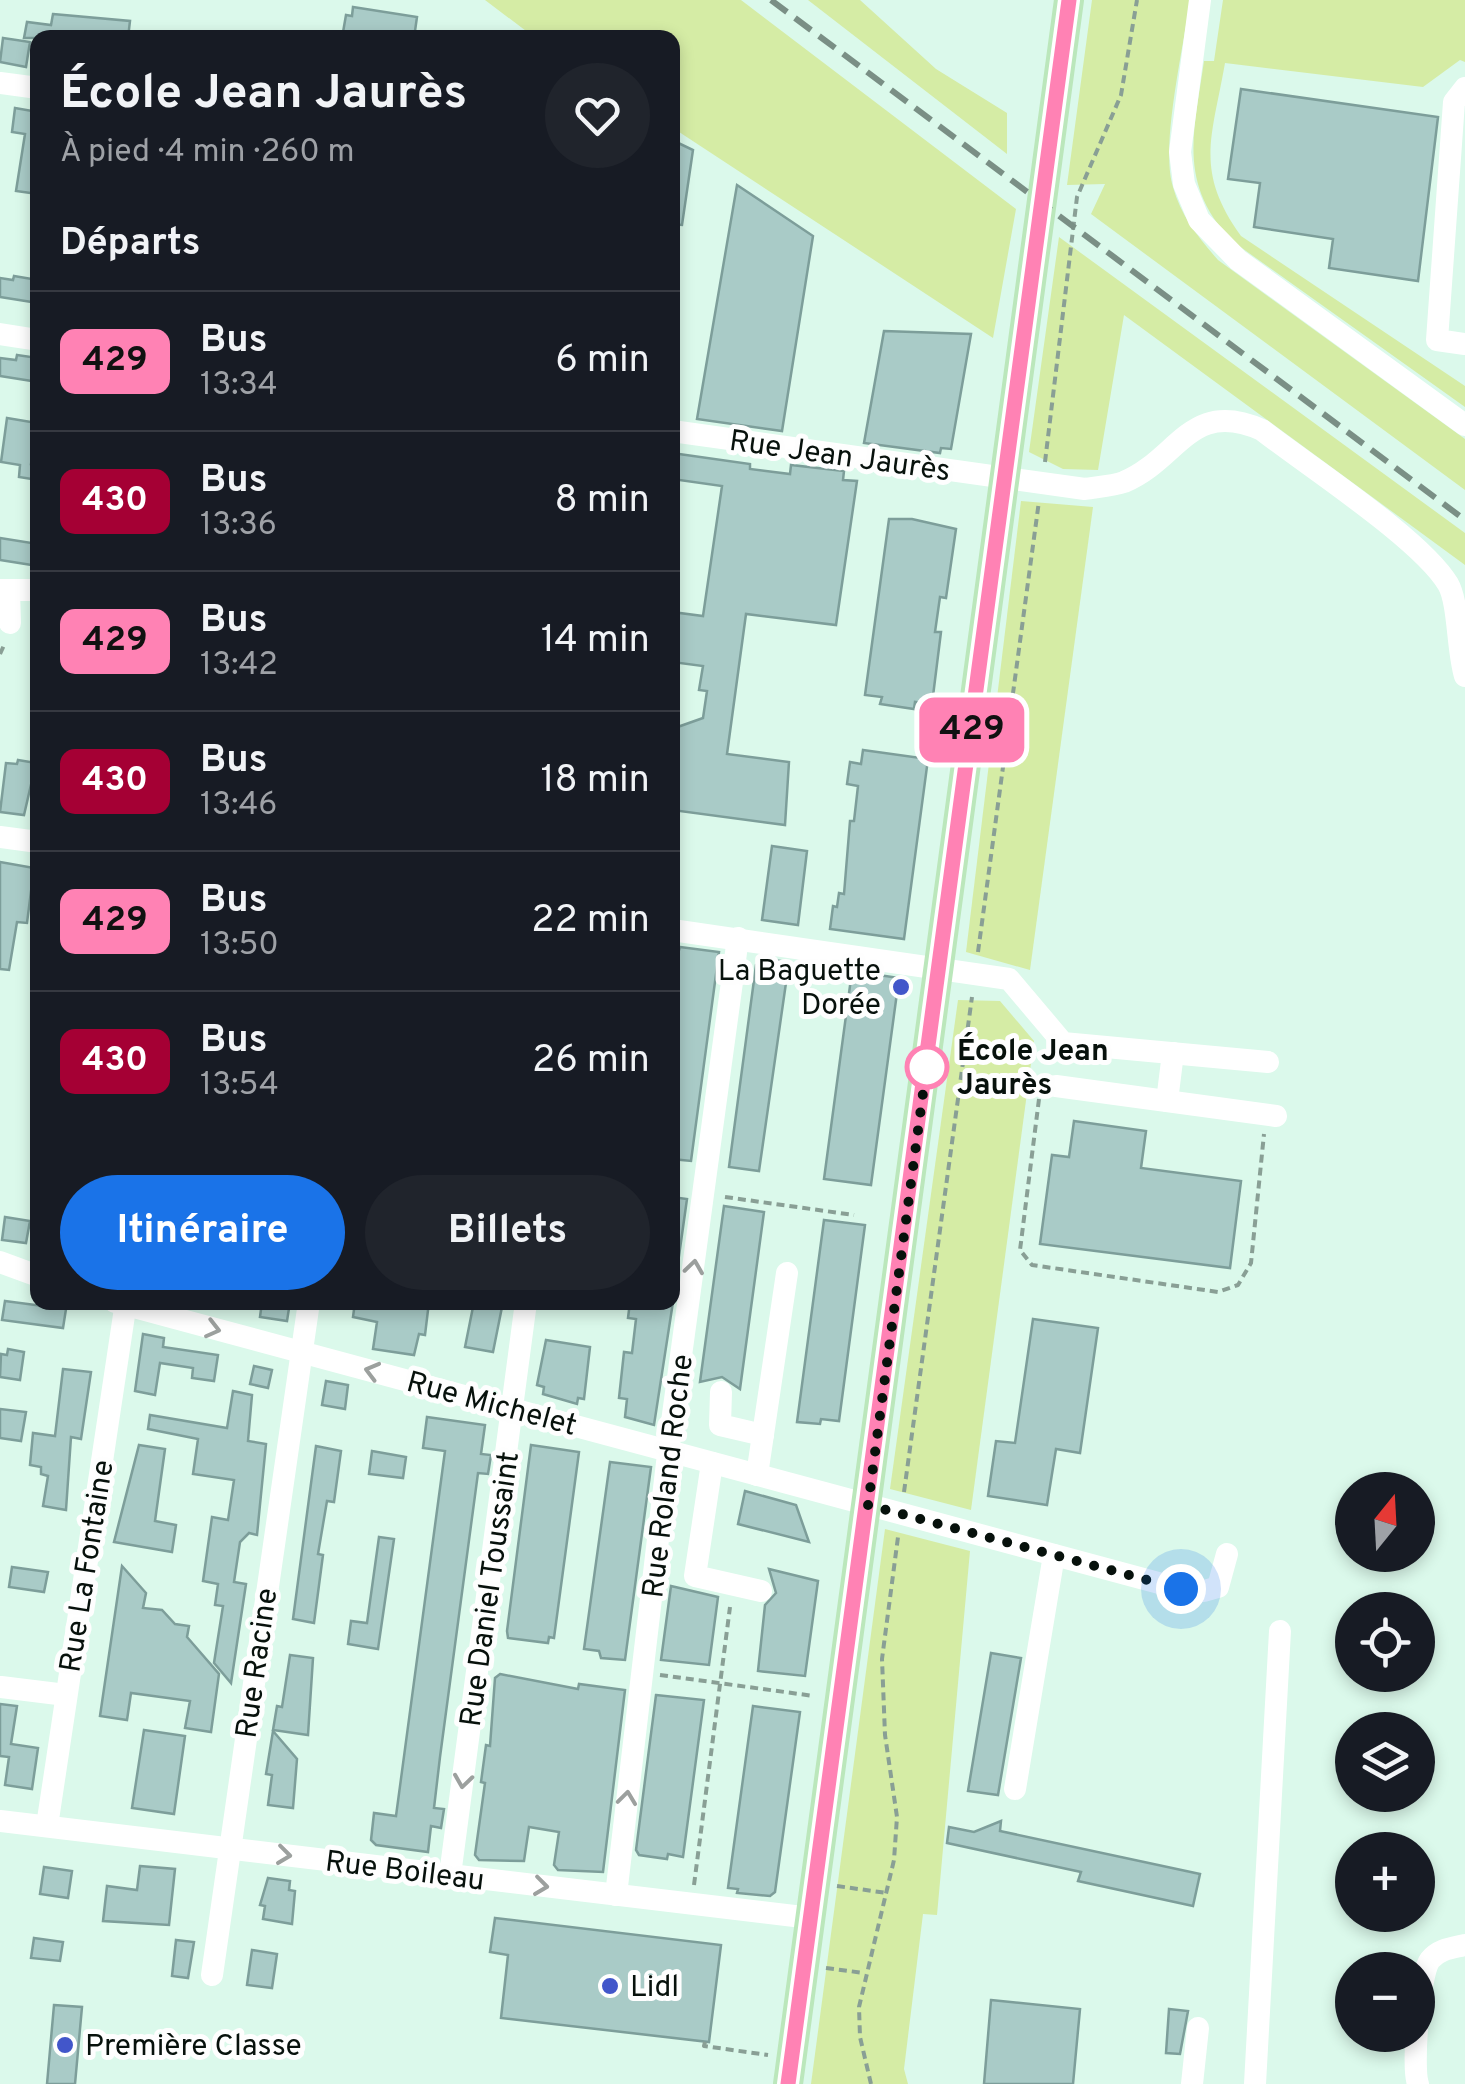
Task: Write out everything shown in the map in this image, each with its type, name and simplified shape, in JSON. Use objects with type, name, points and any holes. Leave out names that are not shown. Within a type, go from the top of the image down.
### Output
[{"type":"main road","points":[[788,2084],[1070,0]]},
{"type":"street","points":[[1200,0],[1180,152],[1184,184],[1200,220],[1238,260],[1465,425]]},
{"type":"street","points":[[0,83],[30,87]]},
{"type":"street","points":[[1465,88],[1454,102],[1437,340],[1465,344]]},
{"type":"street","points":[[0,334],[30,339]]},
{"type":"street","name":"Rue Jean Jaurès","points":[[680,432],[1085,489],[1124,482],[1191,428],[1237,419],[1262,430],[1427,558],[1450,588],[1456,650],[1465,676]]},
{"type":"street","points":[[10,623],[4,591],[30,590]]},
{"type":"street","points":[[0,837],[30,841]]},
{"type":"street","points":[[680,931],[1009,979],[1063,1043],[1268,1062]]},
{"type":"street","name":"Rue Roland Roche","points":[[616,1895],[738,938]]},
{"type":"street","points":[[1166,1101],[1173,1054]]},
{"type":"street","points":[[1056,1086],[1272,1115]]},
{"type":"street","points":[[0,1262],[30,1273]]},
{"type":"street","points":[[757,1475],[786,1274]]},
{"type":"street","name":"Rue La Fontaine","points":[[47,1826],[121,1310]]},
{"type":"street","name":"Rue Michelet","points":[[144,1310],[1204,1592],[1218,1587],[1223,1579],[1227,1554]]},
{"type":"street","name":"Rue Racine","points":[[212,1975],[308,1310]]},
{"type":"street","name":"Rue Daniel Toussaint","points":[[450,1875],[525,1310]]},
{"type":"street","points":[[721,1392],[720,1426],[764,1435]]},
{"type":"street","points":[[712,1463],[695,1576],[761,1591]]},
{"type":"street","points":[[1015,1789],[1054,1555]]},
{"type":"street","points":[[1255,2084],[1280,1631]]},
{"type":"street","points":[[0,1686],[66,1696]]},
{"type":"street","name":"Rue Boileau","points":[[0,1820],[811,1918]]},
{"type":"street","points":[[1418,2084],[1422,1988],[1428,1962],[1442,1950],[1465,1945]]},
{"type":"street","points":[[1192,2084],[1198,2028]]},
{"type":"path","points":[[871,2084],[860,2037],[859,2006],[894,1860],[897,1817],[885,1735],[882,1658],[1042,484],[1077,198],[1121,94],[1136,0]]},
{"type":"path","points":[[1056,1086],[1040,1094],[1020,1250],[1032,1265],[1218,1292],[1238,1285],[1251,1263],[1272,1115]]},
{"type":"path","points":[[704,1195],[854,1214]]},
{"type":"path","points":[[691,1904],[733,1585]]},
{"type":"path","points":[[642,1672],[814,1696]]},
{"type":"path","points":[[706,2042],[704,2046],[768,2056]]},
{"type":"green space","points":[[485,0],[741,0],[1016,209],[993,338],[680,133],[680,30],[525,30]]},
{"type":"green space","points":[[808,0],[860,0],[936,69],[1007,113],[1007,154]]},
{"type":"green space","points":[[1092,0],[1190,0],[1169,147],[1173,187],[1185,217],[1218,260],[1465,439],[1465,490],[1091,214],[1105,184],[1067,185]]},
{"type":"green space","points":[[1223,0],[1465,0],[1465,62],[1460,60],[1423,87],[1225,63],[1210,153],[1217,192],[1241,236],[1465,386],[1465,407],[1232,241],[1215,220],[1196,177],[1194,134],[1204,61],[1214,61]]},
{"type":"green space","points":[[1059,237],[1465,533],[1465,565],[1124,315],[1098,470],[1063,469],[1029,452]]},
{"type":"green space","points":[[1021,501],[1093,507],[1030,970],[966,952]]},
{"type":"green space","points":[[958,1000],[1000,1001],[1034,1041],[971,1510],[890,1489]]},
{"type":"green space","points":[[885,1529],[970,1551],[937,1915],[923,1914],[904,2069],[908,2084],[811,2084]]},
{"type":"building","points":[[353,7],[417,17],[415,30],[343,30],[346,15],[352,16]]},
{"type":"building","points":[[53,14],[130,21],[129,30],[30,30],[30,38],[24,38],[27,22],[51,25]]},
{"type":"building","points":[[3,38],[30,42],[26,67],[0,62]]},
{"type":"building","points":[[1241,89],[1438,117],[1418,281],[1329,268],[1333,239],[1254,227],[1260,183],[1228,179]]},
{"type":"building","points":[[15,108],[30,111],[30,193],[16,191],[25,134],[12,132]]},
{"type":"building","points":[[680,144],[693,150],[680,225]]},
{"type":"building","points":[[737,185],[813,236],[782,431],[697,419]]},
{"type":"building","points":[[14,276],[30,279],[30,302],[0,297],[0,278],[13,280]]},
{"type":"building","points":[[884,331],[971,334],[951,449],[941,448],[940,453],[864,443]]},
{"type":"building","points":[[17,355],[30,357],[30,381],[0,376],[0,358],[16,360]]},
{"type":"building","points":[[7,418],[30,422],[30,479],[19,477],[20,465],[1,462]]},
{"type":"building","points":[[680,454],[790,474],[791,465],[844,471],[843,480],[857,481],[836,625],[746,614],[727,754],[789,762],[785,825],[680,811],[680,726],[703,718],[707,691],[699,690],[703,666],[680,663],[680,613],[703,616],[722,486],[680,480]]},
{"type":"building","points":[[889,519],[912,519],[956,529],[946,598],[940,597],[935,632],[941,632],[932,704],[915,702],[914,709],[880,704],[882,697],[865,695]]},
{"type":"building","points":[[0,538],[30,543],[30,565],[0,560]]},
{"type":"building","points":[[863,750],[928,759],[904,939],[830,929],[833,906],[837,907],[839,893],[844,894],[850,821],[854,821],[858,786],[847,784],[850,762],[861,764]]},
{"type":"building","points":[[18,760],[30,762],[30,789],[24,815],[0,812],[6,763],[17,764]]},
{"type":"building","points":[[772,846],[807,851],[798,925],[762,920]]},
{"type":"building","points":[[0,862],[30,867],[30,899],[27,923],[17,922],[9,970],[0,969]]},
{"type":"building","points":[[680,947],[719,952],[691,1161],[680,1160]]},
{"type":"building","points":[[765,959],[789,962],[759,1171],[729,1167],[756,965]]},
{"type":"building","points":[[852,971],[899,978],[871,1185],[824,1179]]},
{"type":"building","points":[[1074,1121],[1146,1131],[1141,1168],[1241,1181],[1230,1268],[1040,1244],[1052,1155],[1069,1157]]},
{"type":"building","points":[[680,1198],[687,1199],[680,1249]]},
{"type":"building","points":[[724,1206],[764,1212],[740,1389],[722,1377],[700,1382]]},
{"type":"building","points":[[5,1217],[30,1221],[26,1243],[2,1240]]},
{"type":"building","points":[[824,1220],[865,1225],[839,1421],[821,1419],[820,1424],[797,1422]]},
{"type":"building","points":[[5,1301],[30,1304],[30,1310],[66,1310],[63,1328],[2,1320]]},
{"type":"building","points":[[261,1310],[289,1310],[287,1321],[260,1317]]},
{"type":"building","points":[[354,1310],[428,1310],[425,1335],[419,1334],[414,1355],[373,1349],[377,1322],[353,1317]]},
{"type":"building","points":[[472,1310],[501,1310],[493,1352],[465,1347]]},
{"type":"building","points":[[629,1310],[672,1310],[654,1425],[625,1417],[627,1399],[619,1398],[624,1352],[632,1353],[636,1319],[628,1318]]},
{"type":"building","points":[[1033,1319],[1098,1328],[1080,1453],[1056,1449],[1047,1505],[988,1496],[996,1441],[1015,1443]]},
{"type":"building","points":[[143,1334],[164,1338],[163,1347],[218,1355],[214,1381],[192,1378],[193,1368],[160,1363],[155,1395],[135,1391]]},
{"type":"building","points":[[546,1340],[590,1347],[584,1399],[578,1398],[577,1404],[543,1394],[544,1387],[537,1385]]},
{"type":"building","points":[[8,1349],[24,1352],[20,1380],[0,1377],[1,1354],[7,1355]]},
{"type":"building","points":[[254,1366],[272,1370],[268,1388],[250,1384]]},
{"type":"building","points":[[63,1369],[91,1372],[81,1439],[71,1437],[66,1510],[43,1506],[48,1476],[41,1474],[41,1467],[30,1465],[33,1433],[55,1436]]},
{"type":"building","points":[[326,1381],[348,1385],[345,1409],[322,1405]]},
{"type":"building","points":[[233,1391],[252,1395],[248,1441],[266,1444],[257,1535],[249,1533],[240,1542],[234,1582],[246,1584],[231,1683],[214,1663],[223,1606],[215,1605],[218,1584],[203,1581],[212,1517],[228,1520],[234,1480],[193,1474],[198,1439],[148,1429],[150,1415],[227,1428]]},
{"type":"building","points":[[0,1409],[26,1412],[21,1441],[0,1438]]},
{"type":"building","points":[[427,1417],[485,1425],[481,1454],[491,1455],[488,1474],[478,1473],[434,1808],[444,1809],[441,1828],[431,1826],[428,1852],[376,1845],[371,1840],[374,1813],[396,1816],[445,1451],[423,1448]]},
{"type":"building","points":[[139,1445],[165,1449],[155,1521],[176,1525],[172,1552],[114,1542]]},
{"type":"building","points":[[531,1445],[579,1452],[554,1638],[549,1637],[548,1643],[508,1638],[507,1631]]},
{"type":"building","points":[[316,1446],[341,1451],[334,1502],[327,1501],[318,1554],[323,1555],[314,1623],[293,1619]]},
{"type":"building","points":[[372,1451],[406,1457],[403,1478],[369,1474]]},
{"type":"building","points":[[610,1462],[651,1467],[625,1660],[601,1658],[599,1651],[584,1649]]},
{"type":"building","points":[[745,1491],[796,1505],[809,1542],[738,1524]]},
{"type":"building","points":[[379,1537],[394,1539],[378,1649],[348,1644],[351,1621],[367,1623]]},
{"type":"building","points":[[122,1566],[146,1593],[143,1608],[162,1610],[175,1624],[189,1626],[187,1637],[219,1674],[211,1732],[185,1728],[190,1701],[131,1693],[127,1720],[100,1716]]},
{"type":"building","points":[[12,1567],[48,1572],[44,1592],[9,1587]]},
{"type":"building","points":[[769,1569],[818,1581],[805,1676],[758,1671],[765,1605],[776,1593]]},
{"type":"building","points":[[671,1586],[718,1597],[709,1665],[661,1660]]},
{"type":"building","points":[[991,1653],[1021,1658],[998,1795],[968,1791]]},
{"type":"building","points":[[290,1655],[313,1658],[308,1735],[273,1730],[277,1706],[282,1707]]},
{"type":"building","points":[[500,1674],[578,1689],[579,1684],[625,1690],[603,1872],[558,1870],[554,1865],[559,1832],[529,1827],[524,1861],[479,1860],[475,1855],[495,1678]]},
{"type":"building","points":[[656,1695],[704,1700],[683,1857],[668,1854],[667,1859],[639,1855],[636,1850]]},
{"type":"building","points":[[0,1704],[17,1706],[11,1744],[38,1748],[32,1789],[5,1785],[9,1757],[0,1756]]},
{"type":"building","points":[[753,1706],[800,1712],[775,1892],[770,1896],[737,1893],[738,1889],[728,1888]]},
{"type":"building","points":[[144,1730],[185,1736],[174,1814],[132,1808]]},
{"type":"building","points":[[273,1731],[297,1759],[293,1808],[268,1805],[272,1775],[266,1774]]},
{"type":"building","points":[[1001,1821],[1000,1831],[1200,1874],[1193,1906],[1078,1881],[1081,1872],[947,1843],[949,1827],[974,1832]]},
{"type":"building","points":[[140,1866],[175,1869],[169,1925],[103,1921],[107,1886],[137,1890]]},
{"type":"building","points":[[44,1867],[72,1871],[68,1898],[40,1894]]},
{"type":"building","points":[[268,1878],[290,1881],[289,1890],[295,1891],[292,1924],[263,1919],[265,1906],[260,1905]]},
{"type":"building","name":"Lidl","points":[[495,1918],[721,1945],[709,2042],[501,2018],[508,1955],[490,1952]]},
{"type":"building","points":[[34,1938],[63,1942],[60,1961],[31,1958]]},
{"type":"building","points":[[176,1940],[194,1942],[188,1978],[172,1976]]},
{"type":"building","points":[[252,1950],[277,1954],[272,1988],[247,1985]]},
{"type":"building","points":[[991,2000],[1080,2009],[1073,2084],[984,2084]]},
{"type":"building","name":"Première Classe","points":[[54,2005],[82,2007],[75,2084],[47,2084]]},
{"type":"building","points":[[1169,2009],[1188,2011],[1180,2054],[1166,2053]]},
{"type":"railway","points":[[771,0],[1465,520]]},
{"type":"bus line","name":"429","points":[[788,2084],[1069,0]]},
{"type":"place","name":"La Baguette Dorée","points":[[901,987]]},
{"type":"place","name":"École Jean Jaurès","points":[[927,1067]]},
{"type":"place","name":"Lidl","points":[[610,1986]]},
{"type":"place","name":"Première Classe","points":[[65,2045]]},
{"type":"route","points":[[927,1067],[927,1063],[868,1505],[1181,1589]]}]
